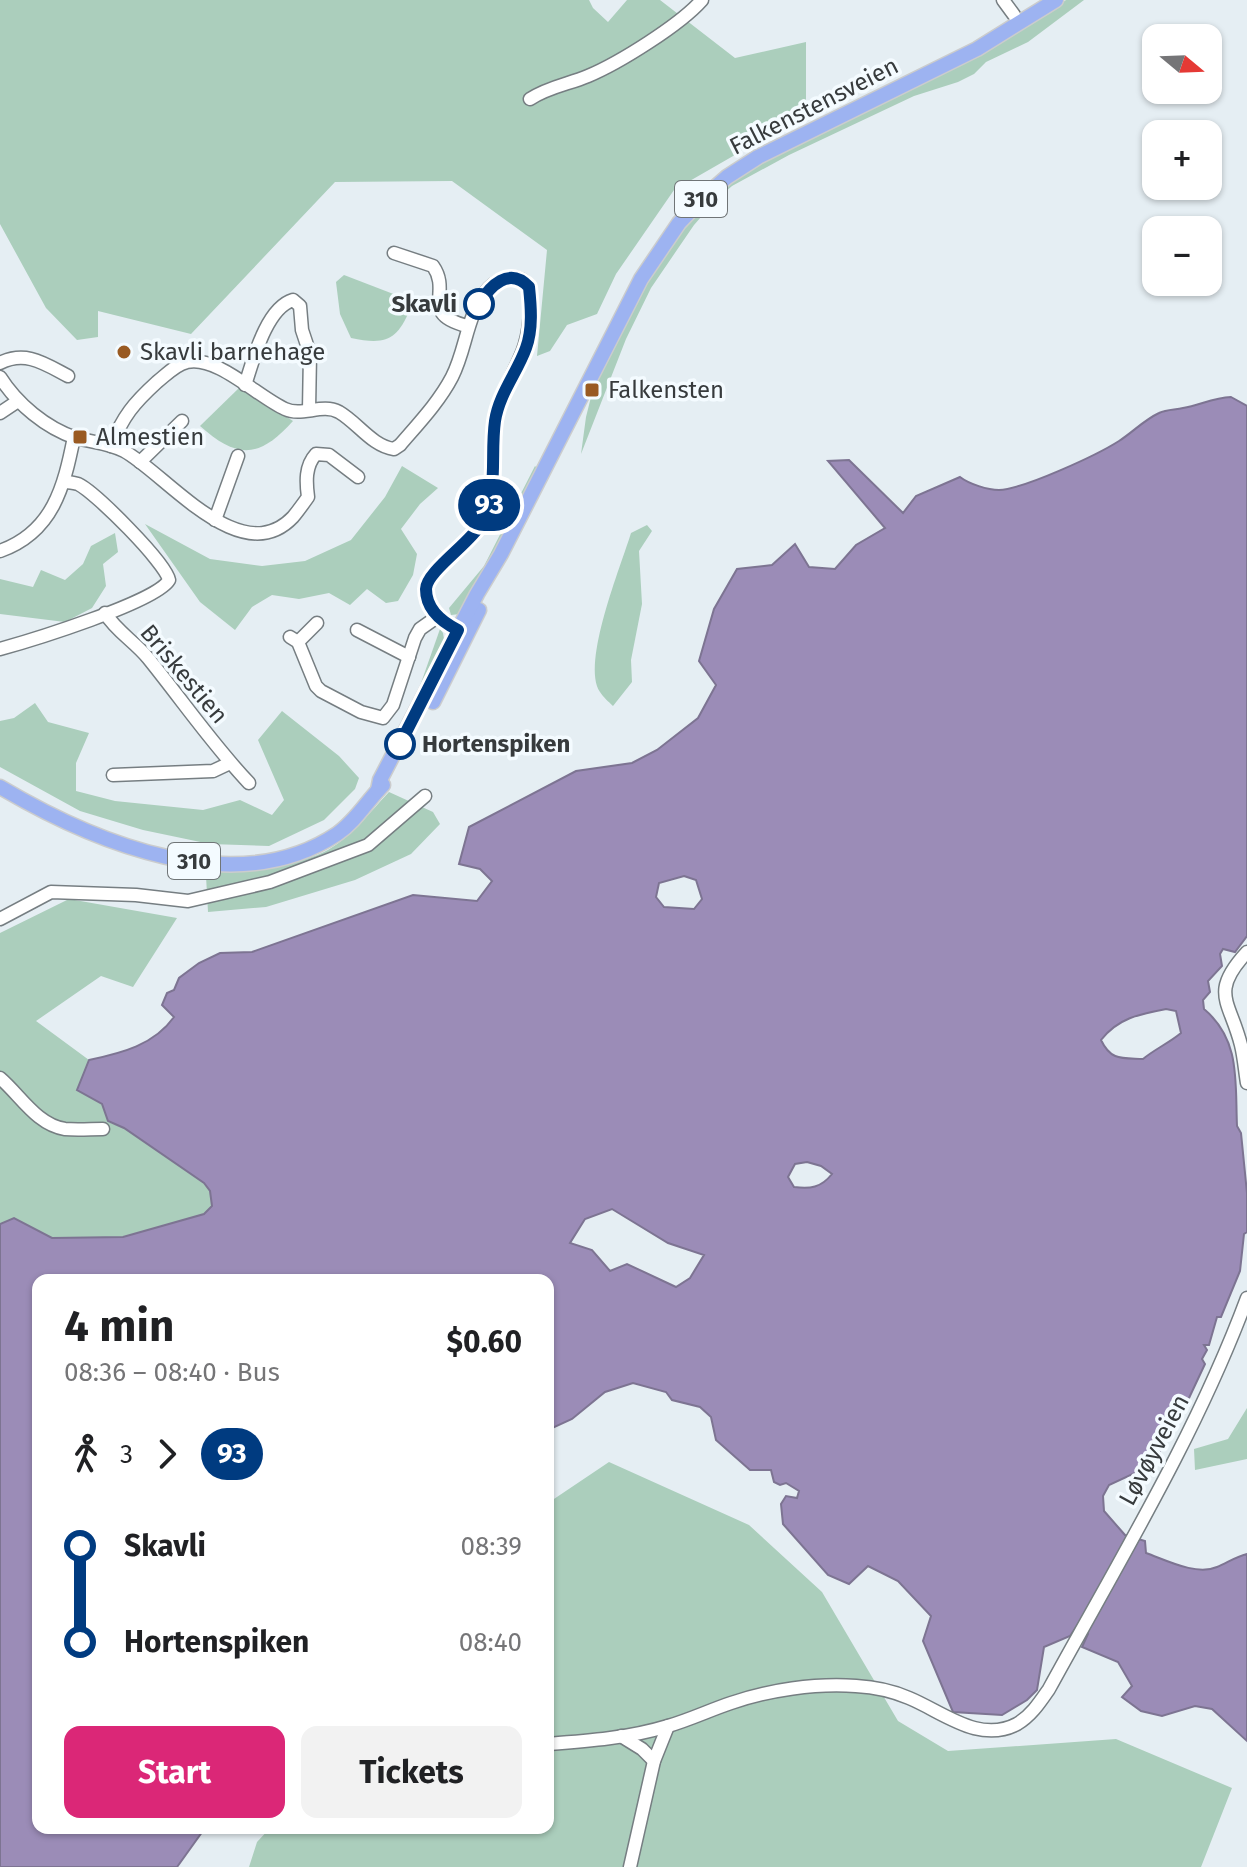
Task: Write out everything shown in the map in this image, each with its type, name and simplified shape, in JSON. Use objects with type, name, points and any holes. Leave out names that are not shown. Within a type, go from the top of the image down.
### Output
[{"type":"main road","name":"Falkenstensveien","points":[[0,787],[60,821],[113,843],[171,858],[228,863],[286,857],[321,843],[356,818],[391,774],[413,737],[463,633],[489,588],[501,554],[641,279],[672,232],[727,177],[758,157],[977,49],[1056,0]]},
{"type":"street","points":[[530,99],[540,92],[590,75],[667,30],[702,0]]},
{"type":"street","points":[[1003,0],[1014,15]]},
{"type":"street","points":[[394,253],[433,266],[442,313],[449,321],[467,326]]},
{"type":"street","points":[[111,446],[128,411],[170,371],[184,362],[203,361],[284,409],[298,412],[336,411],[382,446],[394,449],[428,412],[452,376],[467,326],[490,288],[497,282],[519,279],[529,287],[530,325],[527,344],[497,412],[493,485],[488,509],[470,541],[437,569],[428,582],[429,599],[437,617],[463,633]]},
{"type":"street","points":[[245,385],[263,333],[282,305],[293,300],[300,306],[302,330],[310,354],[309,410]]},
{"type":"street","points":[[0,363],[13,357],[25,357],[68,376]]},
{"type":"street","points":[[0,377],[18,401],[32,413],[74,437],[111,446],[140,462],[192,506],[215,520],[250,531],[261,532],[282,526],[292,518],[308,497],[306,480],[316,454],[329,455],[358,477]]},
{"type":"street","points":[[0,413],[18,401]]},
{"type":"street","points":[[140,462],[182,421]]},
{"type":"street","points":[[0,551],[26,541],[34,532],[65,482],[74,437]]},
{"type":"street","points":[[215,520],[238,456]]},
{"type":"street","points":[[0,649],[41,638],[166,585],[168,575],[165,567],[110,510],[81,486],[65,482]]},
{"type":"street","name":"Briskestien","points":[[105,613],[151,661],[249,783]]},
{"type":"street","points":[[317,623],[294,640],[316,686],[378,718],[388,714],[393,705],[420,629],[437,617]]},
{"type":"street","points":[[357,630],[409,657]]},
{"type":"street","points":[[113,775],[213,771],[230,763]]},
{"type":"street","points":[[0,919],[51,892],[136,895],[188,901],[270,882],[368,845],[425,796]]},
{"type":"street","points":[[1247,952],[1228,976],[1225,990],[1226,1003],[1244,1046],[1247,1083]]},
{"type":"street","points":[[0,1078],[39,1118],[50,1125],[62,1129],[103,1129]]},
{"type":"street","name":"Løvøyveien","points":[[554,1744],[592,1741],[668,1726],[750,1697],[810,1687],[882,1689],[909,1698],[967,1727],[987,1731],[1018,1724],[1033,1711],[1049,1689],[1141,1521],[1207,1397],[1247,1298]]},
{"type":"street","points":[[630,1867],[654,1761],[668,1726]]},
{"type":"street","points":[[621,1736],[654,1761]]},
{"type":"green space","points":[[0,0],[589,0],[608,22],[627,0],[660,0],[735,58],[806,42],[806,114],[674,190],[616,274],[597,314],[567,325],[550,351],[537,356],[547,250],[452,181],[335,182],[191,334],[98,311],[98,337],[77,340],[46,308],[0,224]]},
{"type":"green space","points":[[1066,0],[1084,0],[1028,42],[986,62],[974,74],[914,96],[789,155],[732,186],[716,200],[694,225],[651,288],[626,339],[581,454],[595,381],[652,265],[688,219],[738,175],[1014,35]]},
{"type":"green space","points":[[344,275],[396,295],[410,309],[395,334],[373,341],[351,338],[340,314],[336,282]]},
{"type":"green space","points":[[240,387],[293,421],[258,448],[237,449],[213,437],[200,426]]},
{"type":"green space","points":[[402,466],[438,488],[420,504],[401,529],[417,554],[413,575],[398,601],[386,603],[367,589],[350,605],[329,593],[299,599],[272,595],[252,607],[235,630],[200,602],[145,524],[210,559],[262,566],[305,561],[351,540],[385,497]]},
{"type":"green space","points":[[535,466],[538,469],[469,603],[460,614],[451,615],[449,608],[484,566]]},
{"type":"green space","points":[[647,525],[652,531],[639,551],[642,604],[631,660],[632,682],[613,706],[600,692],[595,678],[599,638],[631,533]]},
{"type":"green space","points":[[115,533],[118,552],[103,564],[106,586],[92,608],[65,622],[0,614],[0,579],[33,587],[41,570],[65,580],[83,564],[91,546]]},
{"type":"green space","points":[[440,629],[445,645],[415,700]]},
{"type":"green space","points":[[35,703],[48,722],[89,733],[76,763],[76,791],[115,801],[203,810],[240,800],[272,815],[284,800],[258,740],[282,711],[339,756],[359,778],[355,789],[324,820],[269,846],[210,844],[143,830],[80,811],[0,767],[0,721],[14,718]]},
{"type":"green space","points":[[389,792],[433,812],[440,824],[411,854],[355,880],[266,907],[208,912],[206,876],[211,871],[284,864],[324,852],[351,833]]},
{"type":"green space","points":[[69,899],[177,918],[133,987],[101,976],[36,1021],[89,1060],[77,1090],[102,1104],[108,1122],[124,1128],[204,1183],[210,1191],[212,1206],[204,1214],[123,1237],[52,1238],[14,1218],[0,1224],[0,933]]},
{"type":"green space","points":[[1247,1408],[1247,1459],[1195,1470],[1194,1449],[1228,1439]]},
{"type":"green space","points":[[609,1462],[749,1525],[822,1592],[898,1721],[948,1751],[1116,1739],[1232,1788],[1201,1867],[249,1867],[257,1842],[264,1834],[554,1834],[554,1499]]},
{"type":"shaded area","points":[[1231,397],[1247,406],[1247,936],[1235,952],[1223,949],[1220,954],[1222,966],[1208,981],[1210,992],[1203,1000],[1204,1009],[1224,1034],[1234,1063],[1237,1126],[1241,1133],[1247,1193],[1247,1232],[1244,1234],[1240,1271],[1221,1317],[1217,1317],[1209,1345],[1204,1345],[1207,1350],[1202,1359],[1205,1364],[1174,1430],[1150,1466],[1109,1485],[1103,1496],[1104,1511],[1125,1535],[1145,1541],[1146,1553],[1200,1570],[1217,1567],[1247,1554],[1247,1741],[1212,1709],[1195,1706],[1162,1716],[1141,1711],[1122,1697],[1132,1686],[1118,1662],[1082,1647],[1088,1634],[1079,1623],[1070,1636],[1044,1647],[1037,1690],[1027,1700],[1002,1715],[953,1712],[923,1641],[931,1616],[898,1581],[868,1566],[849,1584],[828,1575],[783,1524],[781,1504],[786,1496],[797,1498],[799,1491],[786,1483],[780,1485],[774,1482],[771,1470],[750,1470],[716,1440],[711,1417],[700,1407],[672,1400],[666,1392],[633,1383],[605,1392],[572,1419],[554,1427],[554,1274],[32,1274],[32,1834],[201,1834],[177,1867],[0,1867],[0,1224],[14,1218],[52,1238],[123,1237],[204,1214],[212,1206],[210,1191],[204,1183],[124,1128],[108,1121],[102,1104],[77,1090],[89,1060],[125,1051],[157,1035],[174,1017],[162,1005],[167,993],[174,990],[179,978],[220,953],[252,952],[413,895],[477,901],[492,881],[480,869],[459,864],[469,827],[576,771],[632,763],[657,750],[698,718],[716,685],[699,661],[714,609],[737,569],[772,565],[795,544],[809,567],[835,569],[856,545],[885,528],[828,461],[849,460],[903,513],[916,496],[960,477],[995,490],[1025,484],[1109,447],[1159,413]],"holes":[[[684,876],[696,880],[702,899],[694,909],[664,907],[656,897],[659,883]],[[1166,1009],[1176,1011],[1181,1033],[1143,1059],[1113,1055],[1101,1040],[1130,1018]],[[807,1162],[821,1166],[832,1174],[815,1186],[794,1187],[788,1177],[795,1164]],[[612,1209],[668,1243],[704,1255],[690,1278],[676,1287],[627,1264],[610,1271],[592,1250],[570,1243],[585,1219]]]},
{"type":"bus line","name":"93","points":[[400,744],[458,630],[437,617],[426,589],[428,582],[437,569],[470,541],[484,520],[493,485],[497,412],[524,352],[529,333],[529,287],[523,281],[513,278],[497,282],[479,304]]},
{"type":"place","name":"Skavli","points":[[479,304]]},
{"type":"place","name":"Skavli barnehage","points":[[124,352]]},
{"type":"place","name":"Falkensten","points":[[592,390]]},
{"type":"place","name":"Almestien","points":[[80,437]]},
{"type":"place","name":"Hortenspiken","points":[[400,744]]}]
